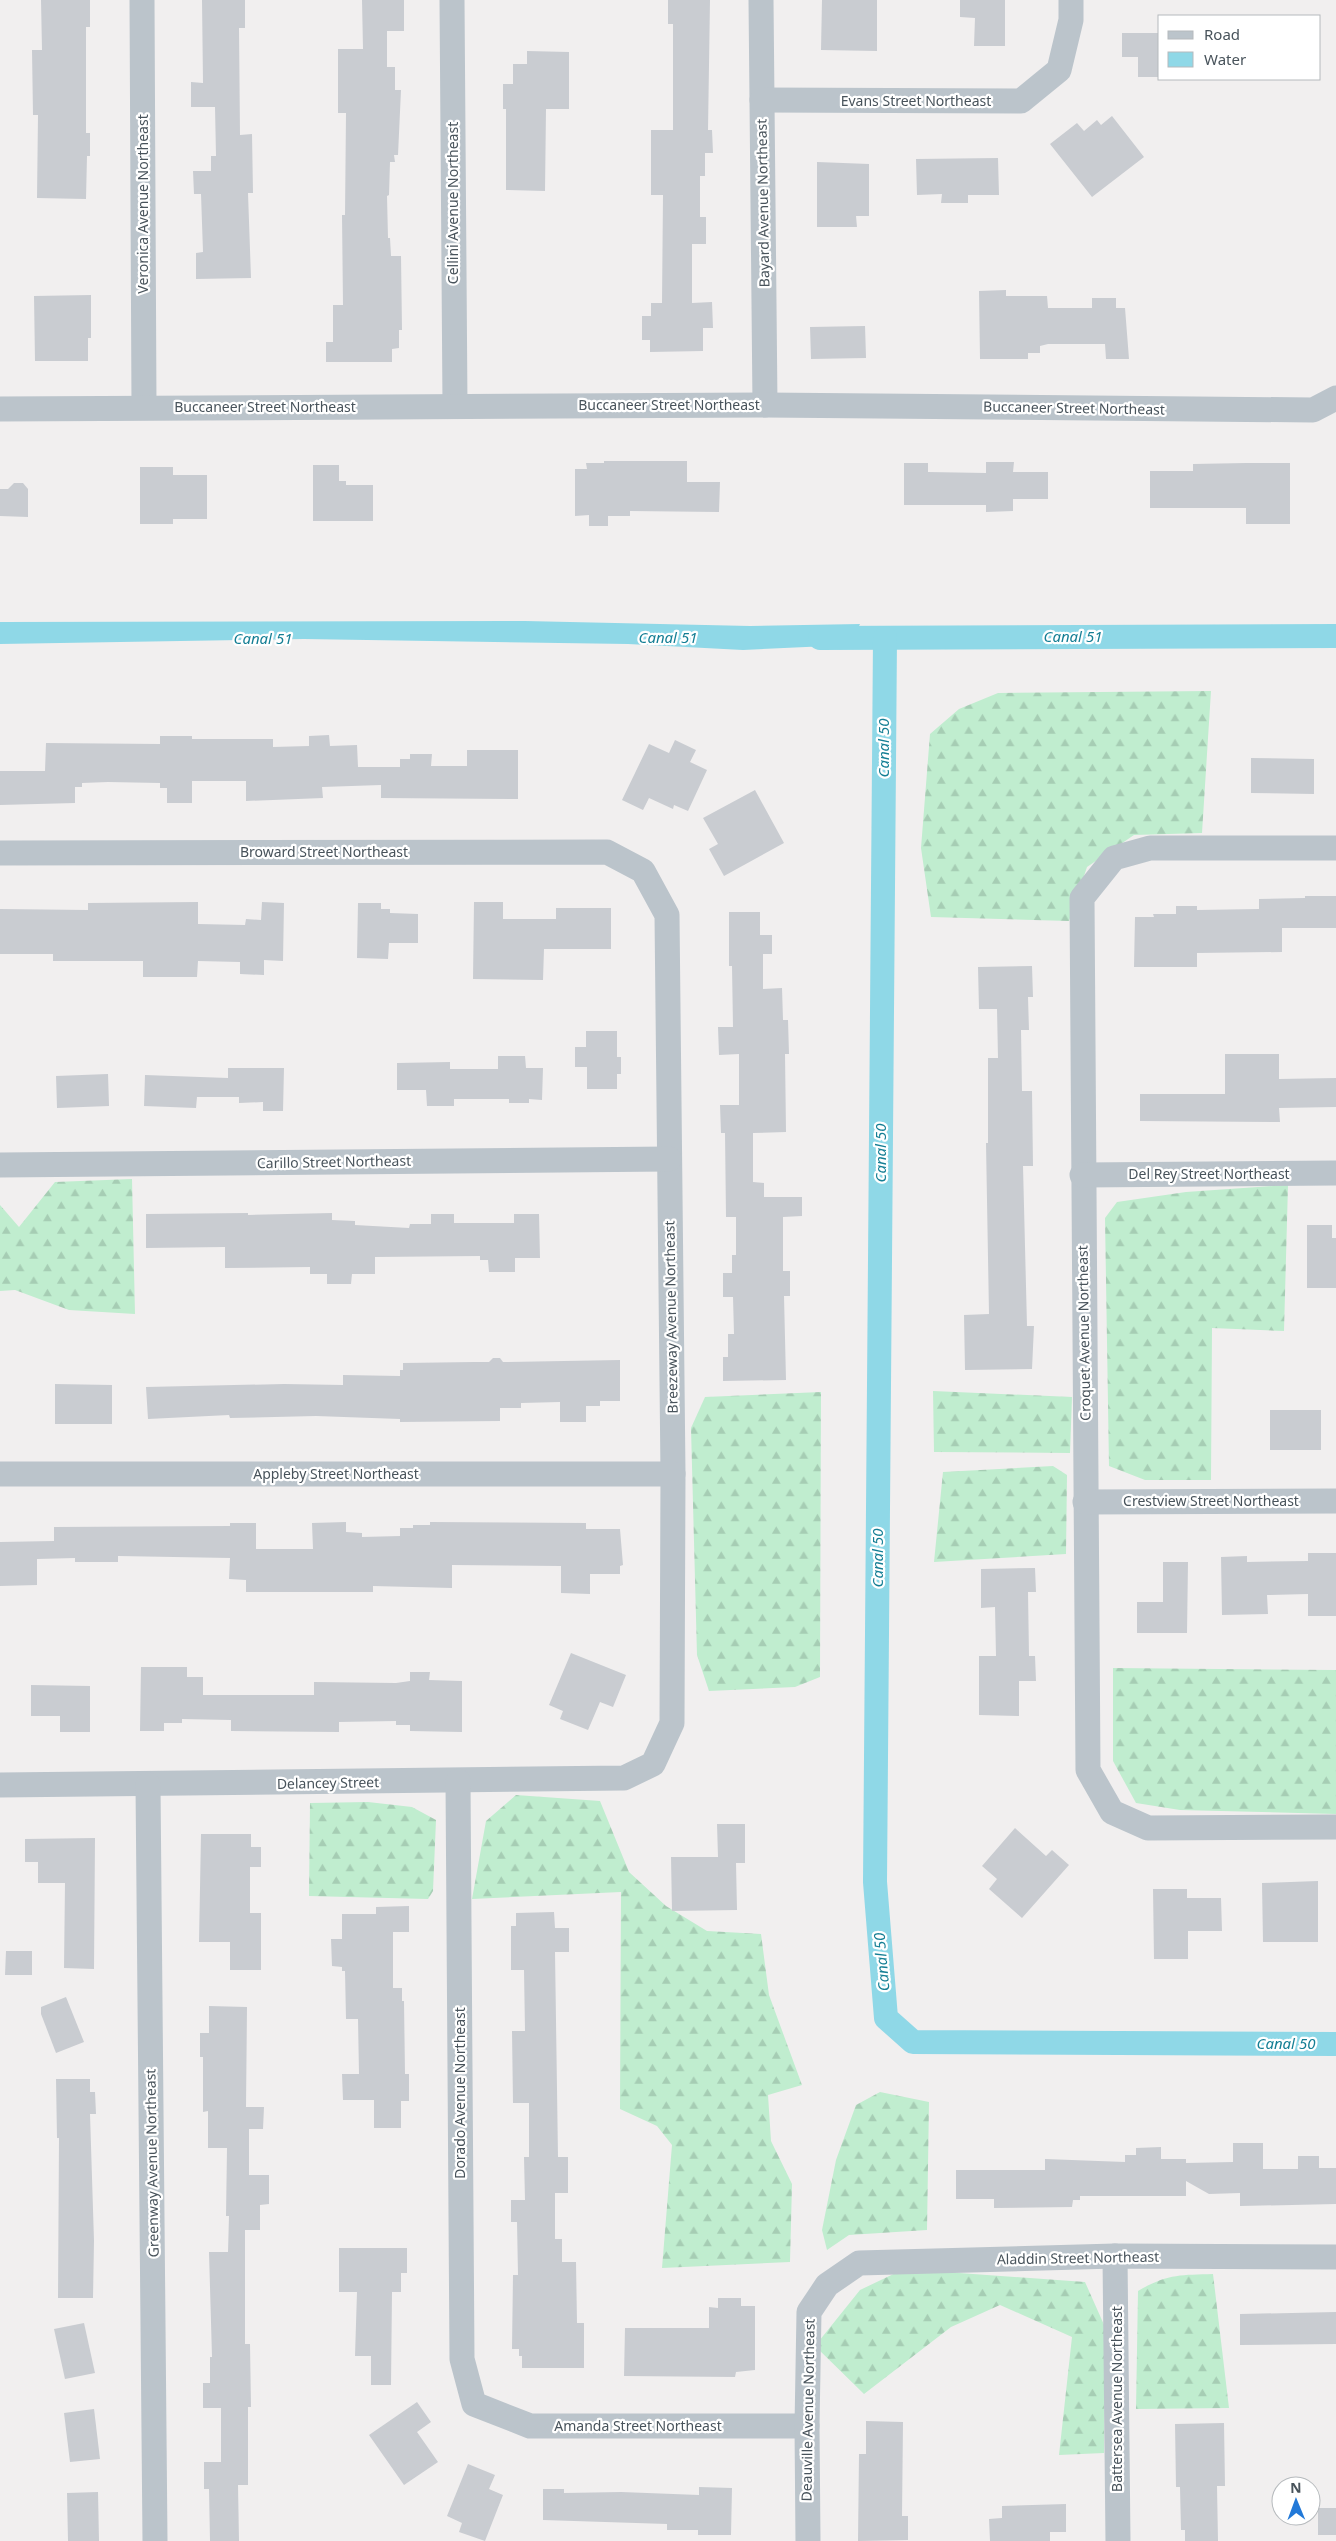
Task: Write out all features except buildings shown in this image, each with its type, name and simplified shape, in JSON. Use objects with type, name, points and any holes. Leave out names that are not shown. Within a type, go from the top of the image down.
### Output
[{"type":"street","name":"Veronica Avenue Northeast","points":[[142,0],[144,407]]},
{"type":"street","name":"Cellini Avenue Northeast","points":[[452,0],[454,406]]},
{"type":"street","name":"Bayard Avenue Northeast","points":[[761,0],[765,405]]},
{"type":"street","name":"Evans Street Northeast","points":[[762,100],[1021,101],[1058,70],[1071,20],[1071,0]]},
{"type":"street","name":"Buccaneer Street Northeast","points":[[0,409],[765,405],[1313,410],[1336,398]]},
{"type":"street","name":"Croquet Avenue Northeast","points":[[1336,848],[1150,848],[1114,858],[1082,898],[1082,1175],[1088,1770],[1112,1812],[1148,1828],[1336,1828]]},
{"type":"street","name":"Broward Street Northeast","points":[[0,853],[606,852],[643,871]]},
{"type":"street","name":"Breezeway Avenue Northeast","points":[[643,871],[667,915],[673,1474],[672,1723],[652,1764]]},
{"type":"street","name":"Carillo Street Northeast","points":[[0,1165],[669,1159]]},
{"type":"street","name":"Del Rey Street Northeast","points":[[1082,1175],[1336,1173]]},
{"type":"street","name":"Appleby Street Northeast","points":[[0,1474],[673,1474]]},
{"type":"street","name":"Crestview Street Northeast","points":[[1085,1502],[1336,1501]]},
{"type":"street","name":"Delancey Street","points":[[0,1785],[148,1785],[624,1778],[652,1764]]},
{"type":"street","name":"Dorado Avenue Northeast","points":[[458,1781],[462,2359],[474,2404]]},
{"type":"street","name":"Greenway Avenue Northeast","points":[[148,1785],[155,2541]]},
{"type":"street","name":"Aladdin Street Northeast","points":[[827,2285],[860,2263],[1115,2256],[1336,2258]]},
{"type":"street","name":"Battersea Avenue Northeast","points":[[1115,2256],[1118,2541]]},
{"type":"street","name":"Deauville Avenue Northeast","points":[[808,2541],[807,2426],[809,2312],[827,2285]]},
{"type":"street","name":"Amanda Street Northeast","points":[[474,2404],[530,2426],[807,2426]]},
{"type":"green space","points":[[1211,691],[1202,833],[1134,835],[1087,867],[1069,921],[931,917],[921,848],[930,734],[959,709],[998,693]]},
{"type":"green space","points":[[132,1179],[135,1314],[69,1310],[15,1290],[0,1291],[0,1205],[19,1227],[55,1182]]},
{"type":"green space","points":[[1288,1185],[1284,1331],[1212,1328],[1211,1480],[1145,1480],[1109,1466],[1105,1218],[1117,1202],[1186,1192]]},
{"type":"green space","points":[[933,1391],[1072,1397],[1070,1453],[934,1452]]},
{"type":"green space","points":[[821,1392],[820,1677],[795,1687],[709,1691],[697,1655],[691,1428],[705,1397]]},
{"type":"green space","points":[[1053,1466],[1067,1475],[1066,1554],[934,1562],[943,1472]]},
{"type":"green space","points":[[1113,1668],[1336,1670],[1336,1814],[1180,1810],[1136,1803],[1113,1761]]},
{"type":"green space","points":[[516,1795],[600,1801],[629,1872],[666,1906],[707,1931],[761,1934],[769,1995],[802,2085],[768,2095],[771,2141],[792,2184],[790,2262],[662,2268],[672,2145],[657,2126],[620,2109],[621,1892],[472,1899],[486,1821]]},
{"type":"green space","points":[[368,1802],[412,1807],[436,1820],[433,1891],[428,1899],[309,1896],[310,1803]]},
{"type":"green space","points":[[880,2092],[929,2102],[927,2230],[849,2235],[827,2250],[822,2230],[836,2160],[856,2105]]},
{"type":"green space","points":[[904,2269],[1085,2282],[1105,2327],[1104,2453],[1059,2455],[1072,2337],[1000,2305],[951,2327],[864,2394],[815,2346],[860,2290]]},
{"type":"green space","points":[[1213,2274],[1229,2408],[1136,2409],[1138,2291],[1166,2278]]},
{"type":"water","points":[[525,621],[750,626],[860,624],[850,645],[743,650],[628,644],[304,639],[0,644],[0,622]]},
{"type":"waterway","name":"Canal 51","points":[[820,638],[1336,636]]},
{"type":"waterway","name":"Canal 50","points":[[885,638],[875,1882],[886,2018],[913,2042],[1336,2044]]}]
